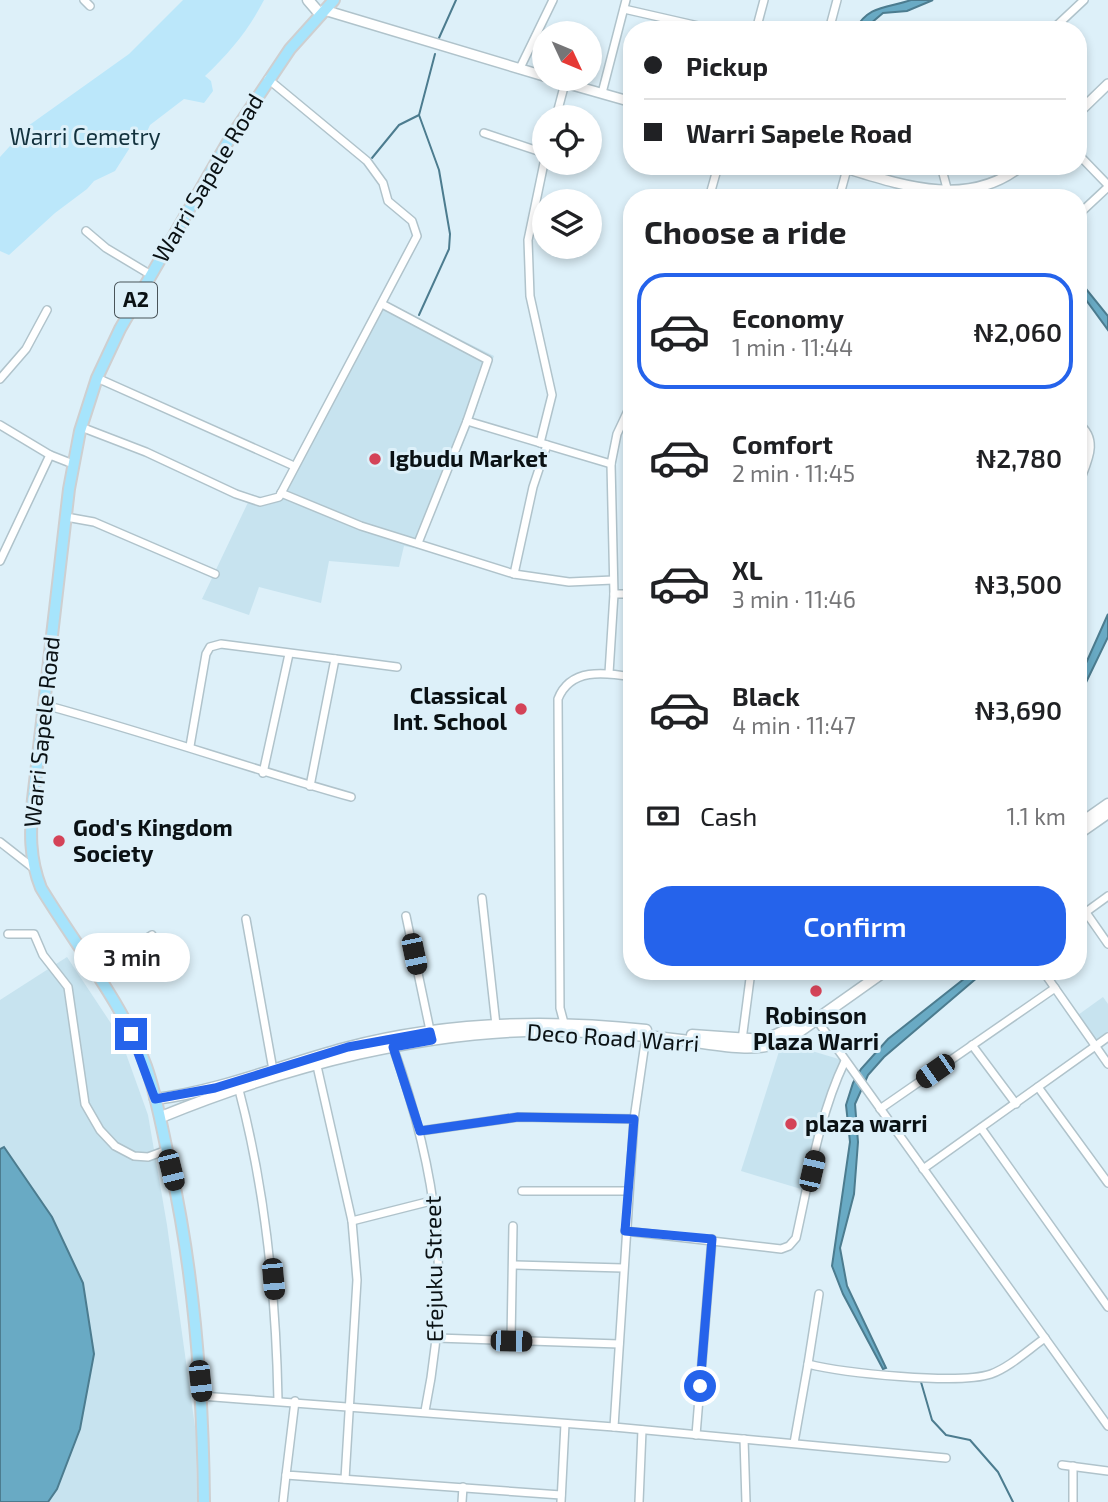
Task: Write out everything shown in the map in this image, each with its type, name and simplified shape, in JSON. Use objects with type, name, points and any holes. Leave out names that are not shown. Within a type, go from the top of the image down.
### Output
[{"type":"highway","name":"Warri Sapele Road","points":[[204,1502],[201,1396],[177,1196],[161,1117],[131,1034],[41,888],[32,867],[33,800],[73,464],[81,427],[97,379],[151,275],[268,79],[325,6]]},
{"type":"main road","points":[[307,0],[325,6]]},
{"type":"main road","points":[[1087,819],[1108,804]]},
{"type":"main road","points":[[1087,828],[1108,813]]},
{"type":"main road","name":"Deco Road Warri","points":[[155,1099],[193,1094],[348,1047],[496,1025],[564,1023],[741,1041],[765,1040],[788,1031],[860,980]]},
{"type":"main road","name":"Deco Road Warri","points":[[161,1117],[317,1066],[431,1036],[518,1032],[646,1036],[734,1048],[770,1047],[786,1041],[872,980]]},
{"type":"street","points":[[520,68],[553,0]]},
{"type":"street","points":[[758,21],[764,0]]},
{"type":"street","points":[[831,21],[837,0]]},
{"type":"street","points":[[1062,21],[1084,0]]},
{"type":"street","points":[[602,93],[625,4],[684,21]]},
{"type":"street","points":[[325,6],[532,72]]},
{"type":"street","points":[[81,427],[260,502],[272,501],[281,493],[417,236],[416,228],[388,201],[383,183],[367,161],[268,79]]},
{"type":"street","points":[[1087,104],[1108,84]]},
{"type":"street","points":[[595,91],[623,99]]},
{"type":"street","points":[[484,133],[532,149]]},
{"type":"street","points":[[1087,164],[1108,186],[1087,206]]},
{"type":"street","points":[[514,574],[544,444],[552,395],[530,296],[528,240],[542,175]]},
{"type":"street","points":[[871,175],[932,189]]},
{"type":"street","points":[[966,189],[984,186],[1004,175]]},
{"type":"street","points":[[86,231],[106,248],[151,275]]},
{"type":"street","points":[[382,304],[487,358],[467,421],[418,543]]},
{"type":"street","points":[[0,379],[26,349],[47,310]]},
{"type":"street","points":[[97,379],[294,466]]},
{"type":"street","points":[[467,421],[611,464]]},
{"type":"street","points":[[609,673],[614,594],[611,464],[617,434],[623,421]]},
{"type":"street","points":[[0,425],[50,455],[73,464]]},
{"type":"street","points":[[1087,431],[1092,446],[1087,460]]},
{"type":"street","points":[[0,561],[50,455]]},
{"type":"street","points":[[281,493],[361,526],[514,574],[569,582],[613,580]]},
{"type":"street","points":[[66,517],[94,522],[215,574]]},
{"type":"street","points":[[614,594],[623,594]]},
{"type":"street","points":[[190,746],[206,654],[210,647],[222,644],[397,667]]},
{"type":"street","points":[[263,773],[289,654]]},
{"type":"street","points":[[310,786],[335,659]]},
{"type":"street","points":[[564,1023],[560,1008],[557,706],[563,687],[568,682],[585,676],[609,673],[623,675]]},
{"type":"street","points":[[45,705],[190,746],[263,773],[351,797]]},
{"type":"street","points":[[0,842],[32,867]]},
{"type":"street","points":[[1087,911],[1108,896]]},
{"type":"street","points":[[482,898],[496,1025]]},
{"type":"street","points":[[1087,913],[1108,944]]},
{"type":"street","points":[[406,916],[431,1036]]},
{"type":"street","points":[[246,919],[273,1070]]},
{"type":"street","points":[[8,934],[34,934],[52,969],[68,987],[85,1104],[100,1130],[115,1146],[134,1156],[148,1157],[167,1150]]},
{"type":"street","points":[[94,972],[152,934]]},
{"type":"street","points":[[741,1041],[750,980]]},
{"type":"street","points":[[1049,980],[1108,1064]]},
{"type":"street","points":[[880,1109],[1055,988]]},
{"type":"street","points":[[816,1019],[1108,1426]]},
{"type":"street","points":[[614,1427],[634,1119],[646,1036]]},
{"type":"street","points":[[923,1169],[1108,1037]]},
{"type":"street","points":[[972,1045],[1016,1104]]},
{"type":"street","name":"Efejuku Street","points":[[393,1047],[420,1131],[435,1200],[438,1252],[437,1338],[425,1411]]},
{"type":"street","points":[[625,1231],[781,1248],[794,1242],[827,1113],[845,1061]]},
{"type":"street","points":[[317,1066],[352,1221],[357,1280],[345,1479]]},
{"type":"street","points":[[1038,1087],[1108,1183]]},
{"type":"street","points":[[239,1090],[262,1193],[271,1257],[277,1322],[278,1400]]},
{"type":"street","points":[[420,1131],[518,1117],[634,1119]]},
{"type":"street","points":[[981,1128],[1108,1307]]},
{"type":"street","points":[[522,1191],[629,1191]]},
{"type":"street","points":[[352,1221],[435,1200]]},
{"type":"street","points":[[511,1341],[515,1265],[513,1226]]},
{"type":"street","points":[[696,1435],[712,1239]]},
{"type":"street","points":[[515,1265],[623,1268]]},
{"type":"street","points":[[794,1443],[818,1294]]},
{"type":"street","points":[[437,1338],[618,1344]]},
{"type":"street","points":[[808,1364],[886,1374],[976,1378],[994,1373],[1045,1338]]},
{"type":"street","points":[[201,1396],[425,1411],[946,1458]]},
{"type":"street","points":[[283,1502],[295,1401]]},
{"type":"street","points":[[286,1475],[463,1487],[561,1498],[565,1424]]},
{"type":"street","points":[[639,1502],[642,1430]]},
{"type":"street","points":[[744,1439],[746,1502]]},
{"type":"street","points":[[1062,1465],[1108,1471]]},
{"type":"street","points":[[1073,1466],[1073,1502]]},
{"type":"street","points":[[462,1502],[463,1487]]},
{"type":"shaded area","points":[[911,0],[933,0],[907,11],[883,13],[874,21],[861,21],[879,9]]},
{"type":"shaded area","points":[[1087,290],[1108,316],[1108,330],[1087,301]]},
{"type":"shaded area","name":"Igbudu Market","points":[[379,299],[494,356],[471,425],[420,549],[404,546],[399,567],[329,561],[321,603],[259,587],[249,615],[202,599],[252,494],[265,500],[276,494]]},
{"type":"shaded area","points":[[1108,614],[1108,637],[1087,680],[1087,661]]},
{"type":"shaded area","points":[[67,957],[120,1037],[148,1115],[167,1225],[196,1434],[197,1502],[48,1502],[57,1489],[80,1429],[94,1353],[83,1283],[52,1217],[4,1148],[0,1149],[0,1000]]},
{"type":"shaded area","points":[[963,980],[974,980],[884,1057],[868,1075],[855,1104],[858,1142],[854,1194],[840,1248],[847,1286],[886,1368],[883,1369],[843,1294],[832,1266],[850,1142],[846,1105],[861,1069],[888,1039]]},
{"type":"shaded area","points":[[1103,997],[1108,1004],[1108,1032],[1096,1040],[1078,1015]]},
{"type":"shaded area","points":[[782,1042],[842,1060],[801,1189],[741,1171]]},
{"type":"shaded area","points":[[4,1147],[52,1217],[83,1283],[94,1354],[80,1429],[57,1489],[48,1502],[0,1502],[0,1149]]},
{"type":"green space","name":"Warri Cemetry","points":[[183,0],[264,0],[238,41],[205,76],[211,81],[213,91],[204,103],[184,99],[150,125],[145,136],[128,144],[129,149],[115,171],[94,181],[9,255],[0,251],[0,157],[28,126],[129,54]]},
{"type":"waterway","points":[[439,38],[456,0]]},
{"type":"waterway","points":[[419,315],[449,249],[450,234],[439,170],[419,115],[435,54]]},
{"type":"waterway","points":[[372,158],[399,125],[419,115]]},
{"type":"waterway","points":[[921,1382],[932,1420],[946,1435],[970,1440],[998,1472],[1013,1502]]},
{"type":"place","name":"Igbudu Market","points":[[375,459]]},
{"type":"place","name":"Classical Int. School","points":[[521,709]]},
{"type":"place","name":"God's Kingdom Society","points":[[59,841]]},
{"type":"place","name":"Robinson Plaza Warri","points":[[816,991]]},
{"type":"place","name":"plaza warri","points":[[791,1124]]},
{"type":"route","points":[[131,1034],[155,1099],[193,1094],[238,1082],[348,1047],[430,1032],[432,1040],[393,1047],[412,1099],[420,1131],[518,1117],[634,1119],[625,1231],[712,1239],[700,1386]]}]
